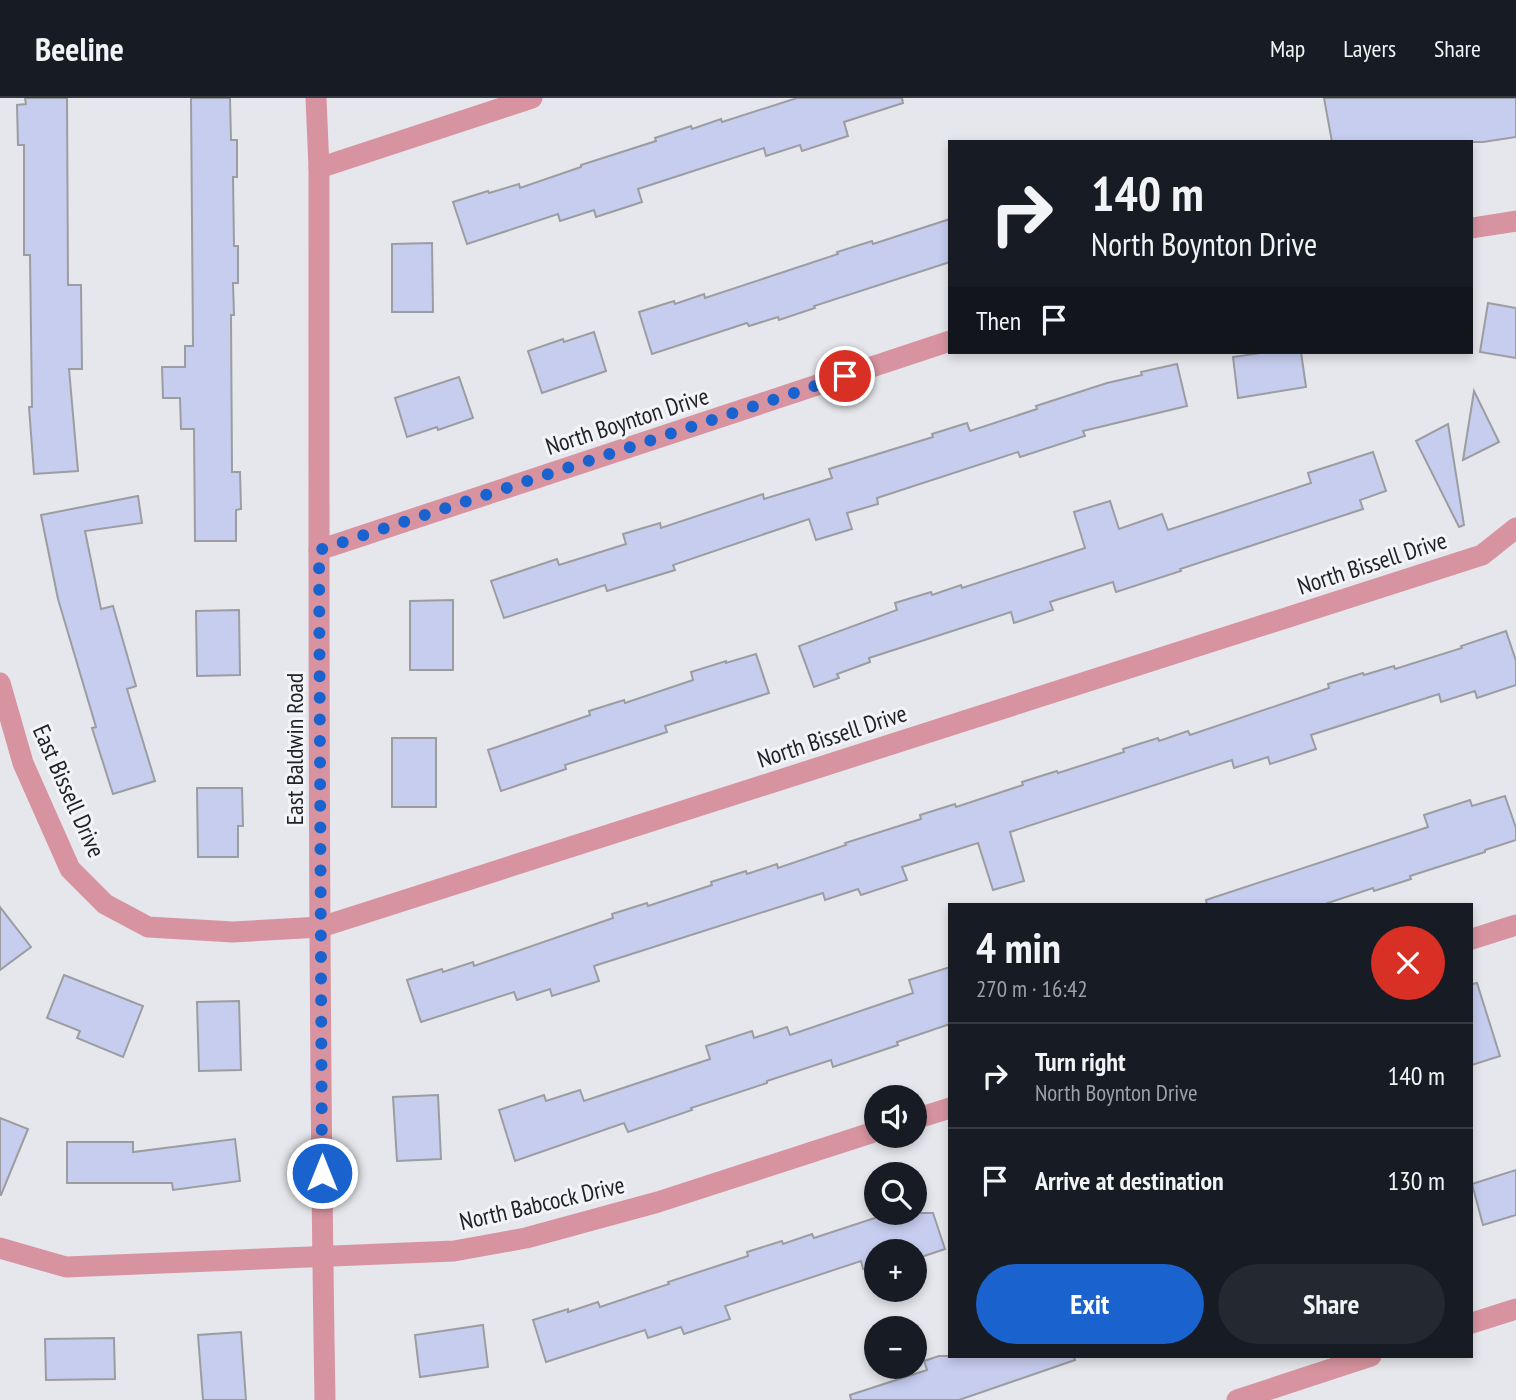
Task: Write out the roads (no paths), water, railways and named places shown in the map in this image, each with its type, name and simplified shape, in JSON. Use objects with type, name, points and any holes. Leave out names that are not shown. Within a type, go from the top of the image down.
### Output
[{"type":"street","name":"East Baldwin Road","points":[[316,98],[319,168],[321,927],[326,1400]]},
{"type":"street","points":[[319,168],[532,98]]},
{"type":"street","points":[[1473,228],[1516,221]]},
{"type":"street","name":"North Boynton Drive","points":[[319,550],[948,342]]},
{"type":"street","name":"North Bissell Drive","points":[[148,927],[233,932],[321,927],[1482,555],[1516,528]]},
{"type":"street","name":"East Bissell Drive","points":[[0,683],[23,763],[70,869],[105,904],[148,927]]},
{"type":"street","points":[[1473,939],[1516,925]]},
{"type":"street","points":[[927,1115],[948,1109]]},
{"type":"street","name":"North Babcock Drive","points":[[0,1248],[66,1267],[454,1251],[526,1238],[658,1202],[864,1135]]},
{"type":"street","points":[[1473,1323],[1516,1309]]},
{"type":"street","points":[[1237,1400],[1365,1358]]}]
